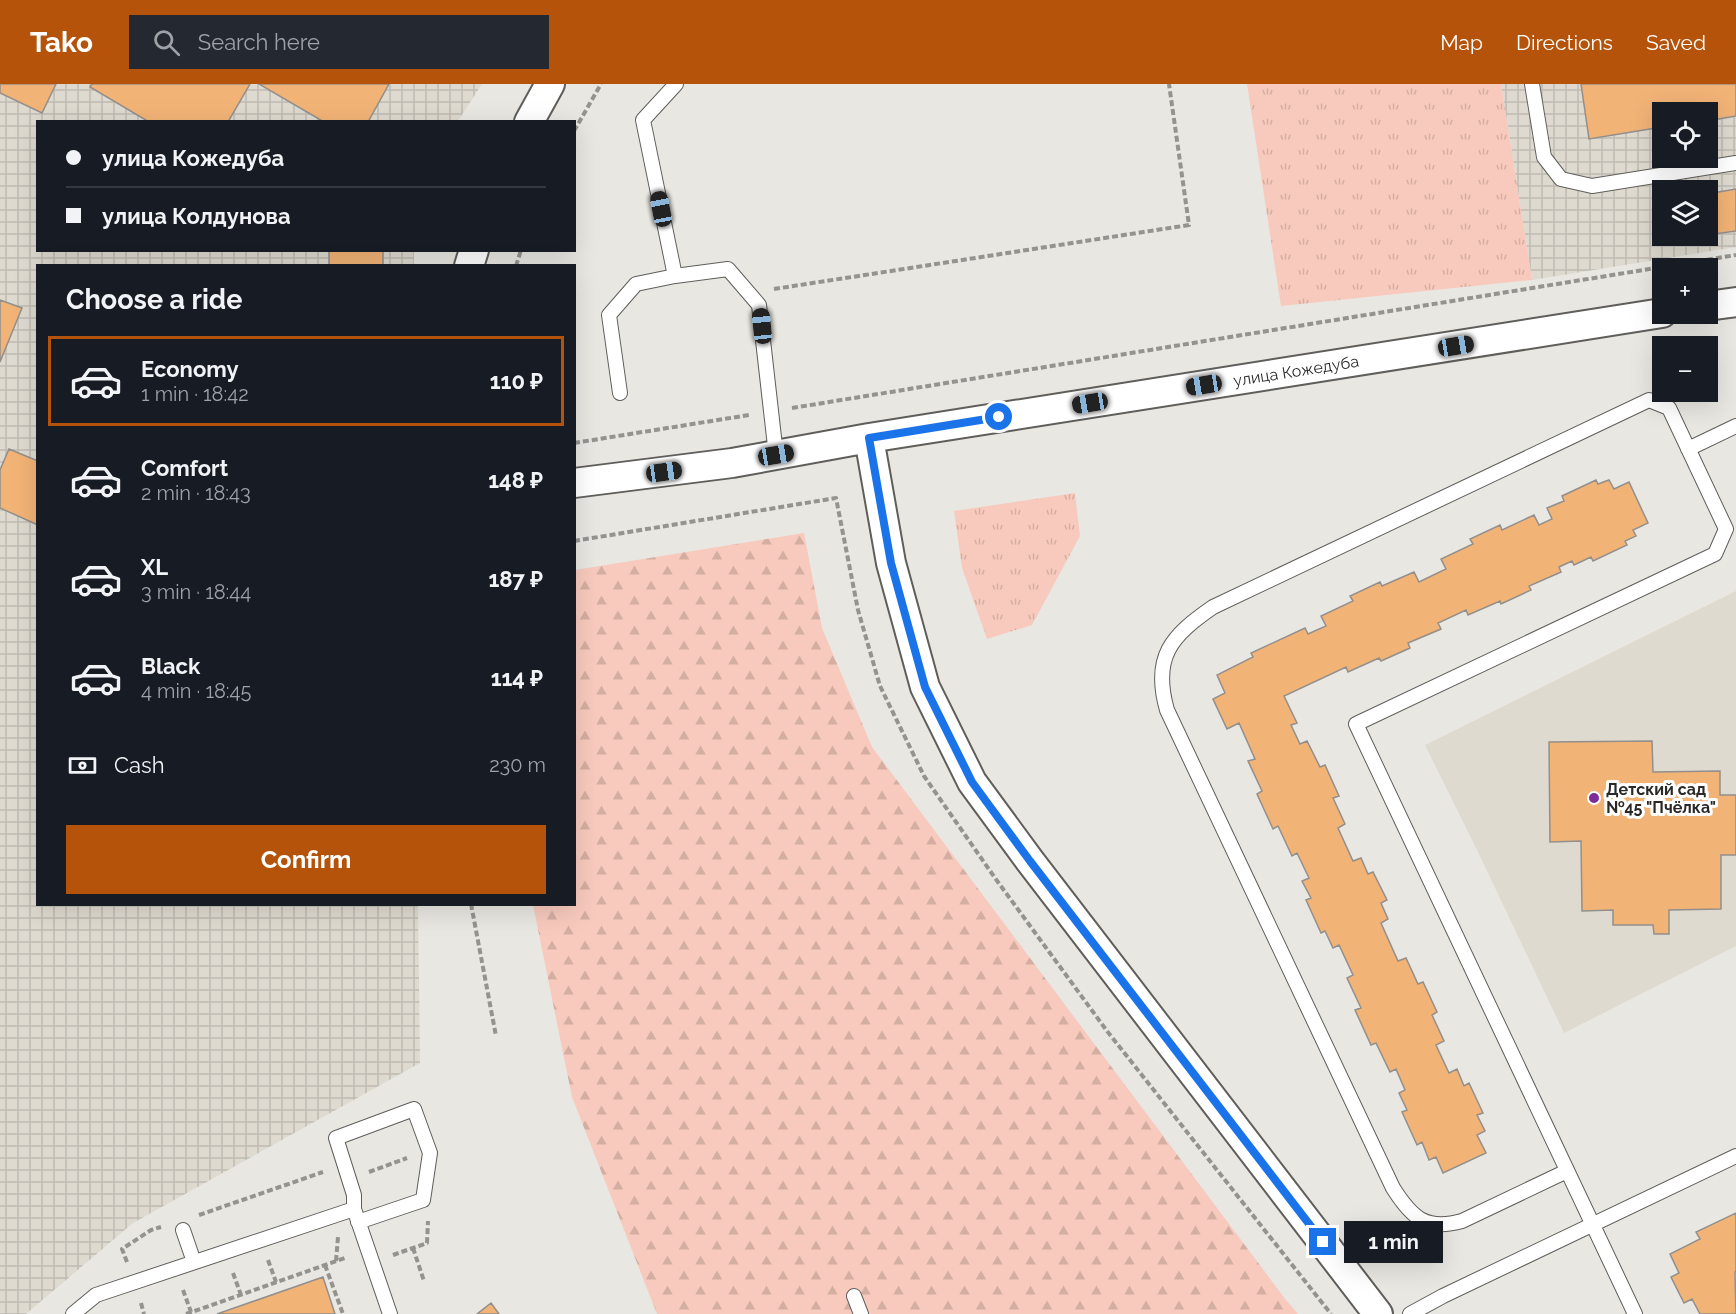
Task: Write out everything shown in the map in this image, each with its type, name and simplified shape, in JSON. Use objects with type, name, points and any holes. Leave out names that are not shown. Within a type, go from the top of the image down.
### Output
[{"type":"street","points":[[530,120],[550,84]]},
{"type":"street","points":[[1718,304],[1736,302]]},
{"type":"street","name":"улица Кожедуба","points":[[576,483],[732,463],[869,438],[1652,315]]},
{"type":"street","points":[[869,438],[891,563],[925,687],[972,782],[1030,861],[1378,1314]]},
{"type":"lane","points":[[675,276],[643,120],[676,84]]},
{"type":"lane","points":[[1532,84],[1544,158],[1561,179],[1592,186],[1736,163]]},
{"type":"lane","points":[[620,393],[609,315],[636,284],[728,269],[759,304],[776,455]]},
{"type":"lane","points":[[1567,1171],[1462,1221],[1448,1225],[1420,1220],[1409,1211],[1393,1188],[1167,710],[1161,675],[1166,654],[1177,635],[1214,607],[1649,400],[1669,408],[1726,529],[1715,554],[1356,724],[1635,1314]]},
{"type":"lane","points":[[1688,449],[1736,426]]},
{"type":"lane","points":[[73,1314],[96,1295],[194,1262],[351,1215],[423,1200],[429,1151],[414,1109],[336,1138],[354,1195],[351,1215],[372,1263],[390,1314]]},
{"type":"lane","points":[[1410,1314],[1443,1296],[1736,1156]]},
{"type":"lane","points":[[183,1230],[194,1262]]},
{"type":"lane","points":[[854,1296],[861,1314]]},
{"type":"path","points":[[576,128],[601,84]]},
{"type":"path","points":[[749,293],[1189,225],[1169,84]]},
{"type":"path","points":[[1015,372],[1736,255]]},
{"type":"path","points":[[471,906],[496,1036]]},
{"type":"path","points":[[193,1217],[332,1169],[337,1183],[429,1151]]},
{"type":"path","points":[[186,1314],[345,1258],[350,1270],[428,1243],[428,1217],[423,1200]]},
{"type":"path","points":[[336,1261],[351,1215]]},
{"type":"path","points":[[413,1248],[424,1281]]},
{"type":"path","points":[[259,1260],[268,1257],[276,1282]]},
{"type":"path","points":[[325,1265],[343,1314]]},
{"type":"path","points":[[232,1270],[241,1295]]},
{"type":"shaded area","points":[[0,84],[482,84],[459,120],[36,120],[36,252],[414,252],[414,264],[36,264],[36,906],[418,906],[420,1063],[133,1223],[26,1314],[0,1314]]},
{"type":"shaded area","points":[[1501,84],[1736,84],[1736,247],[1668,258],[1652,258],[1652,261],[1532,280]]},
{"type":"shaded area","name":"Детский сад №45 \"Пчёлка\"","points":[[1736,591],[1736,946],[1564,1033],[1425,745]]},
{"type":"green space","points":[[1247,84],[1501,84],[1532,280],[1281,306]]},
{"type":"green space","points":[[1075,493],[1080,536],[1032,625],[987,639],[962,568],[954,511]]},
{"type":"green space","points":[[804,533],[822,628],[872,747],[1298,1314],[657,1314],[572,1097],[533,906],[576,906],[576,570]]},
{"type":"building","points":[[0,84],[56,84],[42,113],[0,93]]},
{"type":"building","points":[[92,84],[250,84],[229,120],[146,120],[90,87]]},
{"type":"building","points":[[259,84],[389,84],[369,120],[321,120]]},
{"type":"building","points":[[1581,84],[1736,84],[1736,116],[1718,119],[1718,102],[1652,102],[1652,129],[1589,139]]},
{"type":"building","points":[[1736,189],[1736,231],[1718,233],[1718,192]]},
{"type":"building","points":[[329,252],[383,252],[383,264],[329,264]]},
{"type":"building","points":[[0,300],[22,308],[0,362]]},
{"type":"building","points":[[9,449],[36,460],[36,524],[0,508],[0,470]]},
{"type":"building","points":[[1596,480],[1598,484],[1609,480],[1614,489],[1629,482],[1648,523],[1633,530],[1636,536],[1625,541],[1627,545],[1593,561],[1591,557],[1574,565],[1572,561],[1559,567],[1561,572],[1529,586],[1531,590],[1501,604],[1500,601],[1468,615],[1466,610],[1438,623],[1441,629],[1408,643],[1410,648],[1381,661],[1379,658],[1348,672],[1346,667],[1284,696],[1297,723],[1291,725],[1300,744],[1307,741],[1320,767],[1325,765],[1339,796],[1333,798],[1345,824],[1338,828],[1353,861],[1361,858],[1368,874],[1373,872],[1387,900],[1381,903],[1388,919],[1381,923],[1398,961],[1406,958],[1418,984],[1423,982],[1437,1012],[1432,1015],[1444,1041],[1436,1045],[1449,1073],[1457,1069],[1464,1086],[1469,1083],[1483,1113],[1477,1115],[1485,1131],[1477,1135],[1486,1153],[1443,1173],[1436,1157],[1429,1160],[1422,1142],[1417,1145],[1402,1112],[1407,1110],[1399,1093],[1405,1090],[1396,1069],[1390,1072],[1376,1043],[1371,1045],[1355,1010],[1361,1008],[1347,978],[1353,975],[1339,945],[1333,948],[1325,931],[1321,933],[1306,900],[1311,898],[1302,881],[1309,878],[1297,853],[1292,856],[1278,826],[1273,829],[1257,794],[1262,791],[1248,761],[1255,759],[1239,723],[1227,729],[1213,699],[1225,693],[1217,675],[1253,657],[1251,653],[1305,628],[1308,634],[1326,626],[1321,616],[1353,601],[1350,596],[1380,582],[1382,586],[1414,572],[1419,582],[1446,569],[1441,559],[1473,544],[1470,539],[1500,525],[1502,530],[1534,515],[1539,525],[1552,519],[1547,508],[1564,501],[1562,496]]},
{"type":"building","points":[[1652,741],[1653,772],[1720,771],[1720,795],[1736,795],[1736,855],[1721,855],[1721,909],[1669,910],[1669,934],[1654,934],[1653,925],[1613,925],[1613,910],[1582,911],[1581,841],[1550,842],[1549,742]]},
{"type":"building","points":[[1736,1213],[1736,1314],[1700,1314],[1692,1299],[1684,1303],[1671,1277],[1679,1273],[1670,1254],[1700,1239],[1696,1232]]},
{"type":"building","points":[[323,1277],[335,1314],[217,1314]]},
{"type":"building","points":[[491,1303],[499,1314],[477,1314]]},
{"type":"place","name":"Детский сад №45 \"Пчёлка\"","points":[[1594,798]]},
{"type":"route","points":[[999,417],[869,438],[891,563],[925,687],[972,782],[1030,861],[1323,1242]]}]
